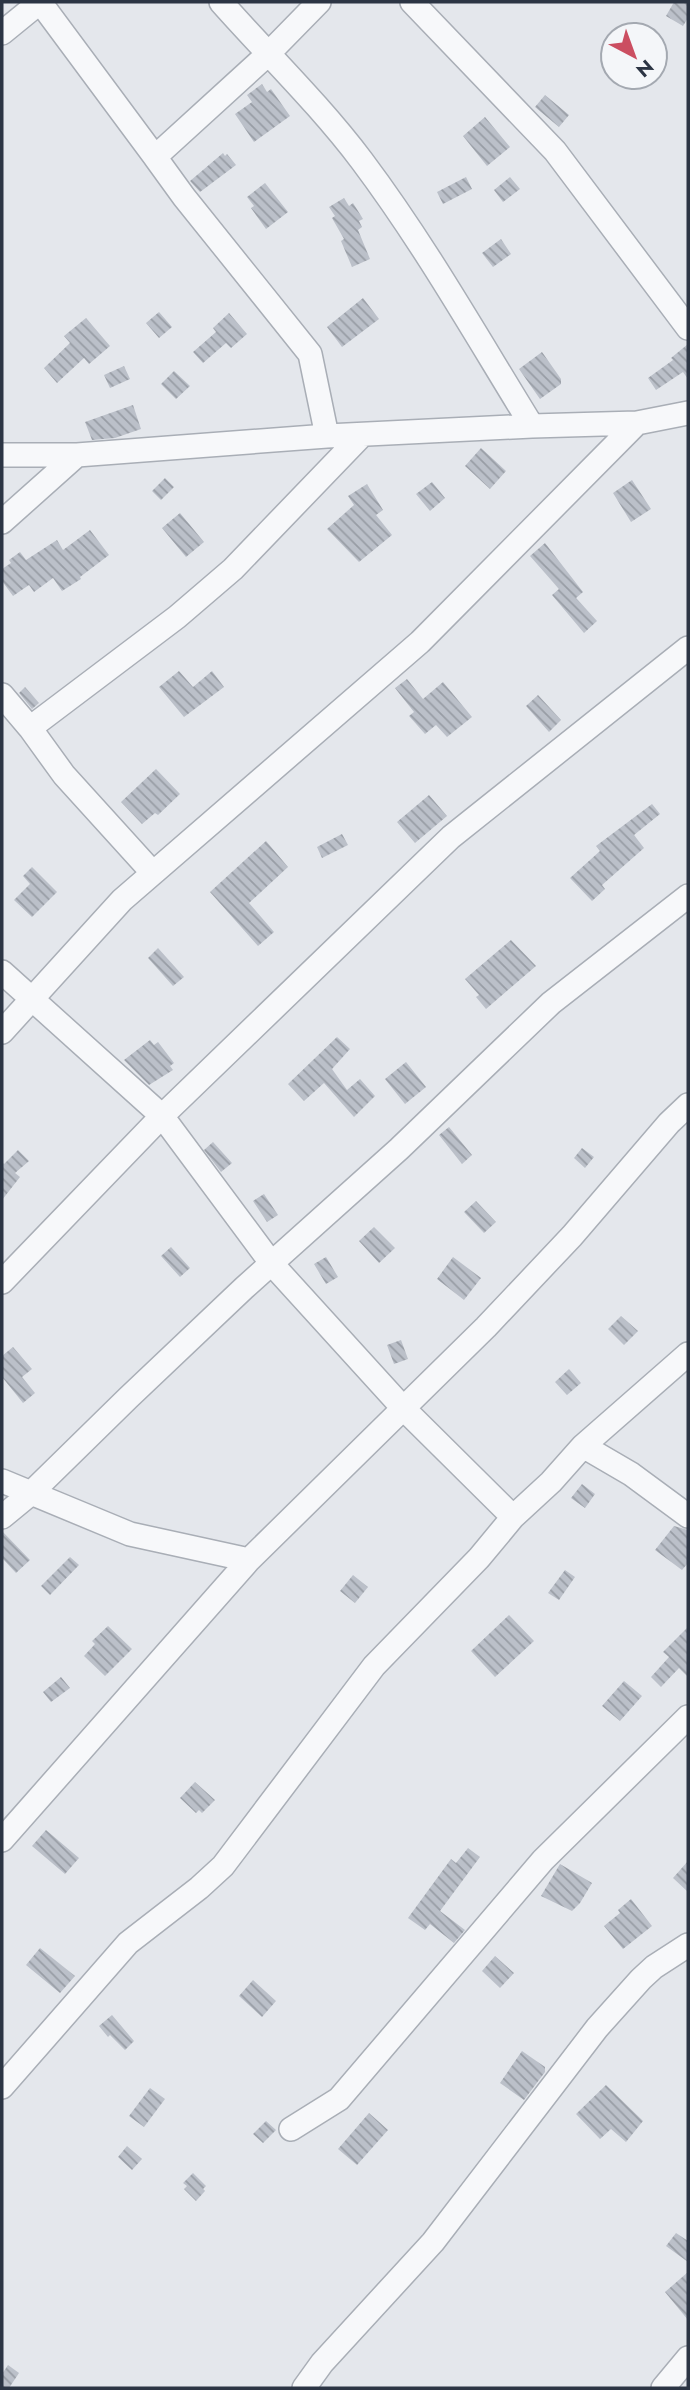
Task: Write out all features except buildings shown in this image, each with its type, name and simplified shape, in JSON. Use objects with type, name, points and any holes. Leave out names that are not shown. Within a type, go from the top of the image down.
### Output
[{"type":"street","points":[[2,33],[40,2],[184,197],[310,354],[327,436]]},
{"type":"street","points":[[221,2],[314,100],[363,163],[423,251],[532,426]]},
{"type":"street","points":[[155,157],[268,54],[319,2]]},
{"type":"street","points":[[412,2],[555,151],[688,328]]},
{"type":"street","points":[[2,455],[76,454],[327,436],[637,423],[688,413]]},
{"type":"street","points":[[2,1032],[122,900],[420,642],[637,423]]},
{"type":"street","points":[[30,728],[177,617],[233,569],[362,435]]},
{"type":"street","points":[[2,522],[76,454]]},
{"type":"street","points":[[2,1282],[162,1116],[451,838],[688,648]]},
{"type":"street","points":[[2,695],[64,775],[152,873]]},
{"type":"street","points":[[2,1517],[30,1494],[137,1389],[399,1149],[551,1003],[688,896]]},
{"type":"street","points":[[2,972],[162,1116],[272,1264],[403,1408],[513,1517]]},
{"type":"street","points":[[2,1840],[248,1560],[486,1327],[572,1236],[669,1123],[688,1105]]},
{"type":"street","points":[[2,2087],[128,1943],[223,1866],[374,1666],[479,1558],[513,1517],[551,1482],[583,1446],[688,1354]]},
{"type":"street","points":[[583,1446],[631,1474],[688,1516]]},
{"type":"street","points":[[2,1480],[130,1534],[248,1560]]},
{"type":"street","points":[[291,2129],[339,2099],[475,1936],[543,1860],[688,1717]]},
{"type":"street","points":[[304,2388],[322,2363],[433,2242],[597,2028],[654,1967],[688,1944]]},
{"type":"street","points":[[663,2388],[688,2358]]}]
